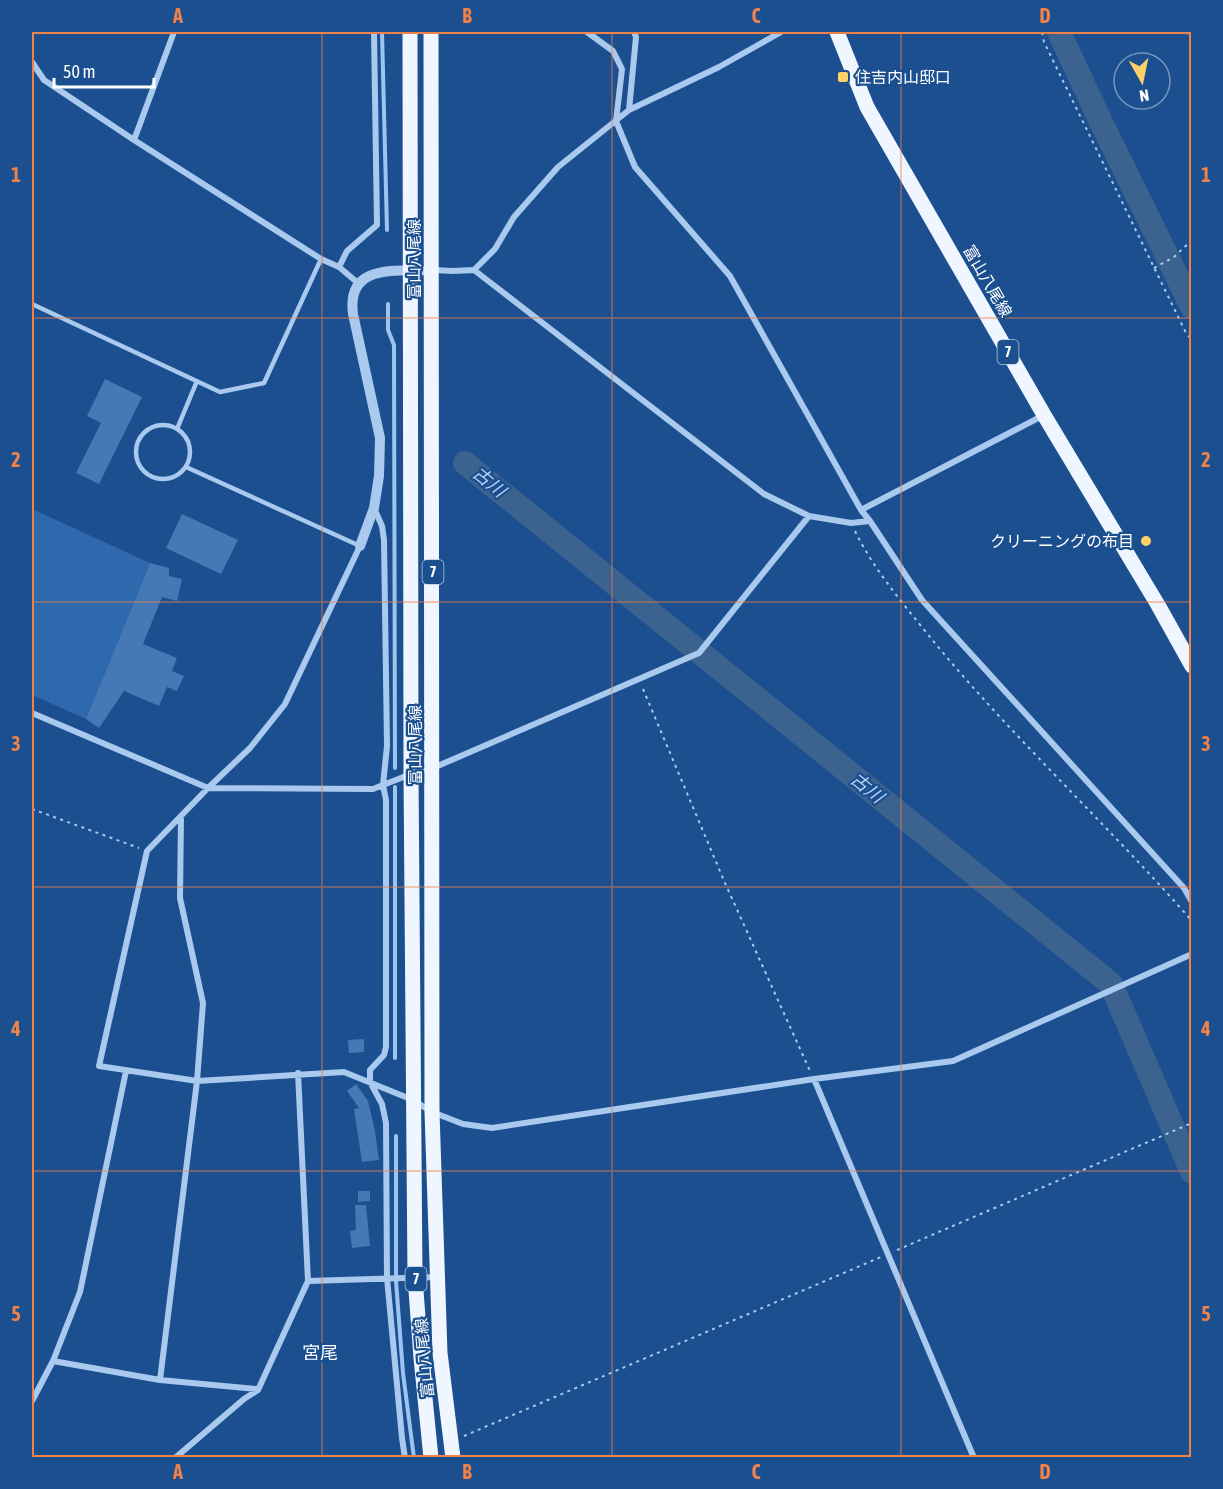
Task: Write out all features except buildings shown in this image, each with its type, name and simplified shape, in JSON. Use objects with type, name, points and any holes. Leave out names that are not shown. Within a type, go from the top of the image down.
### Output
[{"type":"main road","name":"富山八尾線","points":[[410,32],[413,1100],[416,1277],[431,1458]]},
{"type":"main road","name":"富山八尾線","points":[[431,32],[432,1112],[440,1353],[453,1458]]},
{"type":"main road","name":"富山八尾線","points":[[837,32],[867,107],[1044,416],[1142,577],[1191,666]]},
{"type":"street","points":[[134,140],[174,32]]},
{"type":"street","points":[[339,267],[347,251],[377,225],[374,32]]},
{"type":"street","points":[[587,32],[613,51],[622,69],[616,121],[635,166],[730,276],[861,510],[922,600],[1184,888],[1191,902]]},
{"type":"street","points":[[629,110],[636,37],[634,32]]},
{"type":"street","points":[[781,32],[719,67],[629,110],[558,167],[514,217],[495,249],[474,270],[374,273],[358,283],[354,291],[353,314],[380,438],[380,476],[374,508],[360,546],[285,704],[250,748],[147,851],[99,1066],[197,1081],[298,1073],[344,1072],[413,1100],[432,1112],[463,1124],[492,1128],[814,1079],[953,1061],[1191,954]]},
{"type":"street","points":[[32,62],[44,80],[321,259],[339,267],[358,283]]},
{"type":"street","points":[[474,270],[764,494],[809,516],[851,523],[870,522]]},
{"type":"street","points":[[861,510],[1044,416]]},
{"type":"street","points":[[374,508],[382,526],[384,540],[387,746],[383,785],[386,800],[386,1047],[384,1055],[370,1070],[370,1082],[382,1104],[386,1123],[387,1278],[405,1458]]},
{"type":"street","points":[[32,713],[208,788],[373,789],[433,768],[699,653],[809,516]]},
{"type":"street","points":[[160,1380],[197,1081],[203,1003],[180,898],[181,816]]},
{"type":"street","points":[[32,1401],[53,1361],[80,1292],[126,1071]]},
{"type":"street","points":[[175,1458],[244,1399],[258,1390],[308,1281],[298,1073]]},
{"type":"street","points":[[814,1079],[975,1458]]},
{"type":"street","points":[[308,1281],[436,1276]]},
{"type":"street","points":[[53,1361],[160,1380],[258,1390]]},
{"type":"lane","points":[[32,304],[220,392],[264,383],[321,259]]},
{"type":"lane","points":[[177,429],[197,381]]},
{"type":"lane","points":[[160,425],[169,425],[177,429],[189,442],[191,450],[186,467],[180,474],[171,478],[162,479],[146,473],[136,457],[139,440],[144,432],[160,425]]},
{"type":"lane","points":[[186,467],[360,546]]},
{"type":"path","points":[[1042,32],[1044,42],[1191,340]]},
{"type":"path","points":[[1186,32],[1191,38]]},
{"type":"path","points":[[1154,268],[1174,257],[1191,240]]},
{"type":"path","points":[[851,523],[863,547],[892,591],[975,691],[1156,880],[1191,921]]},
{"type":"path","points":[[639,680],[725,883],[814,1079]]},
{"type":"path","points":[[32,809],[147,851]]},
{"type":"path","points":[[450,1442],[1191,1123]]},
{"type":"shaded area","points":[[32,509],[150,563],[86,719],[32,695]]},
{"type":"waterway","points":[[382,32],[387,230]]},
{"type":"waterway","points":[[1059,32],[1192,307]]},
{"type":"waterway","points":[[388,304],[388,330],[394,345],[395,768]]},
{"type":"waterway","name":"古川","points":[[465,463],[1111,984],[1192,1172]]},
{"type":"waterway","points":[[395,787],[395,1058]]},
{"type":"waterway","points":[[396,1136],[396,1281],[403,1373],[414,1458]]},
{"type":"place","name":"住吉内山邸口","points":[[843,77]]},
{"type":"place","name":"クリーニングの布目","points":[[1146,541]]},
{"type":"district","name":"宮尾","points":[[320,1353]]}]
